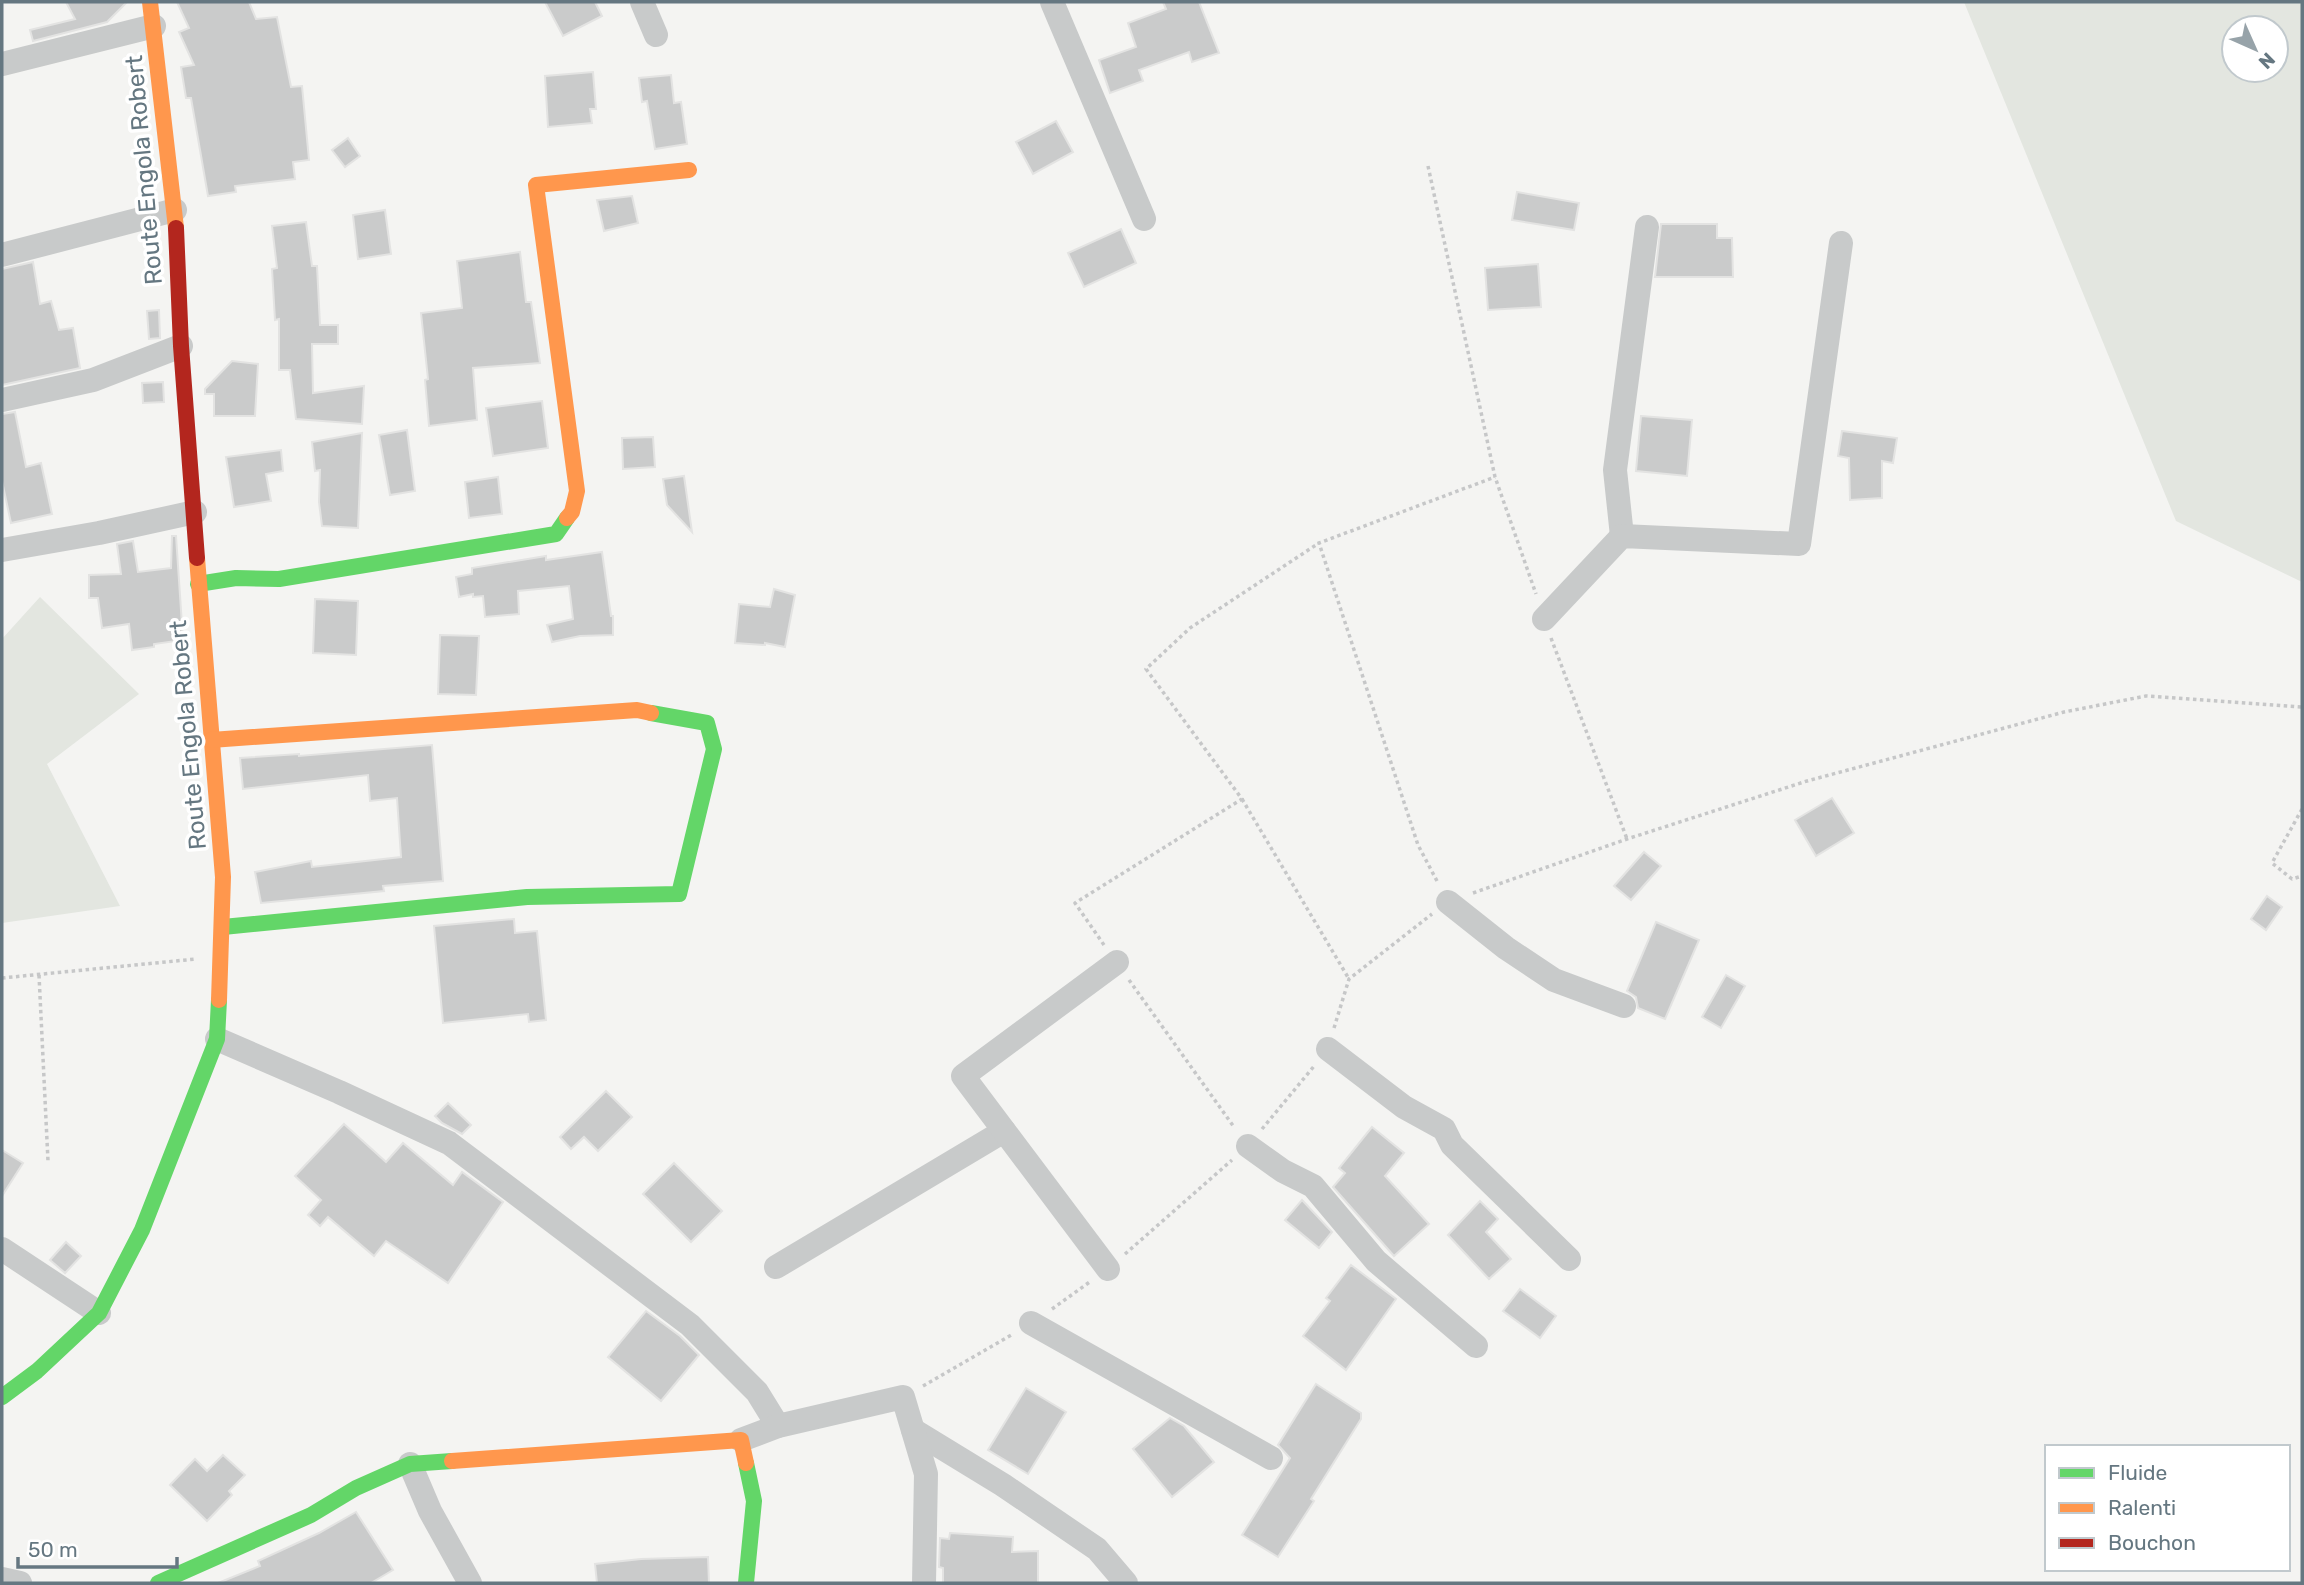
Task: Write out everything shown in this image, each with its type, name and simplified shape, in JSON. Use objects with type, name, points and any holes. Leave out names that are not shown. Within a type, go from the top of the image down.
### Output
[{"type":"street","name":"Route Engola Robert","points":[[2,1397],[47,1362],[99,1313],[142,1230],[217,1039],[223,877],[198,584],[195,512],[181,346],[175,210],[149,2]]},
{"type":"street","points":[[642,2],[656,35]]},
{"type":"street","points":[[1052,2],[1144,219]]},
{"type":"street","points":[[2,64],[153,26]]},
{"type":"street","points":[[198,584],[236,578],[279,579],[556,534],[572,512],[577,491],[536,185],[689,170]]},
{"type":"street","points":[[2,255],[175,210]]},
{"type":"street","points":[[1544,619],[1622,536],[1615,470],[1647,227]]},
{"type":"street","points":[[1622,536],[1799,544],[1841,243]]},
{"type":"street","points":[[2,400],[93,380],[181,346]]},
{"type":"street","points":[[2,550],[195,512]]},
{"type":"street","points":[[211,740],[637,710],[707,723],[714,749],[679,894],[527,897],[223,927]]},
{"type":"street","points":[[1448,902],[1506,948],[1554,980],[1624,1006]]},
{"type":"street","points":[[1108,1269],[963,1076],[1117,962]]},
{"type":"street","points":[[217,1039],[449,1143],[690,1325],[757,1391],[778,1426]]},
{"type":"street","points":[[1328,1049],[1404,1107],[1444,1129],[1452,1145],[1569,1259]]},
{"type":"street","points":[[776,1267],[1004,1131]]},
{"type":"street","points":[[1248,1146],[1283,1171],[1313,1186],[1376,1261],[1476,1346]]},
{"type":"street","points":[[2,1249],[99,1313]]},
{"type":"street","points":[[1031,1324],[1271,1458]]},
{"type":"street","points":[[158,1583],[299,1520],[356,1488],[410,1464],[741,1440],[778,1426],[903,1397],[926,1474],[924,1583]]},
{"type":"street","points":[[912,1430],[1003,1485],[1097,1549],[1126,1583]]},
{"type":"street","points":[[741,1440],[754,1501],[746,1583]]},
{"type":"street","points":[[410,1464],[430,1511],[470,1583]]},
{"type":"street","points":[[2,1578],[20,1583]]},
{"type":"path","points":[[1428,166],[1495,477],[1544,619],[1627,839]]},
{"type":"path","points":[[1349,979],[1242,799],[1146,669],[1190,628],[1319,543],[1495,477]]},
{"type":"path","points":[[1319,543],[1418,845],[1448,902]]},
{"type":"path","points":[[1242,799],[1075,903],[1248,1146]]},
{"type":"path","points":[[2302,809],[2272,863],[2292,879],[2302,876]]},
{"type":"path","points":[[2,978],[222,956]]},
{"type":"path","points":[[38,974],[48,1161]]},
{"type":"shaded area","points":[[1964,2],[2302,2],[2302,582],[2176,521]]},
{"type":"shaded area","points":[[40,597],[139,694],[47,764],[120,906],[2,923],[2,639]]},
{"type":"building","points":[[66,2],[127,2],[107,22],[33,41],[30,30],[75,19]]},
{"type":"building","points":[[177,2],[249,2],[256,19],[277,17],[291,87],[302,86],[309,160],[293,162],[295,179],[235,186],[236,192],[208,196],[191,98],[186,98],[181,67],[194,65],[179,32],[189,28]]},
{"type":"building","points":[[545,2],[595,2],[602,16],[563,36]]},
{"type":"building","points":[[1163,2],[1199,2],[1219,53],[1192,62],[1189,52],[1139,70],[1143,81],[1110,93],[1099,60],[1136,47],[1128,23],[1166,9]]},
{"type":"building","points":[[593,72],[596,109],[590,109],[592,123],[548,127],[545,76]]},
{"type":"building","points":[[671,75],[674,103],[681,102],[687,144],[655,149],[647,101],[642,102],[639,78]]},
{"type":"building","points":[[1056,121],[1073,152],[1033,174],[1016,142]]},
{"type":"building","points":[[348,138],[360,156],[345,167],[332,150]]},
{"type":"building","points":[[1517,192],[1579,203],[1574,230],[1512,220]]},
{"type":"building","points":[[632,196],[638,223],[604,231],[597,200]]},
{"type":"building","points":[[385,210],[391,254],[358,259],[353,215]]},
{"type":"building","points":[[306,222],[312,266],[317,266],[320,325],[338,325],[338,344],[312,344],[313,393],[364,386],[362,424],[296,419],[290,370],[279,370],[279,319],[275,320],[272,269],[277,268],[272,226]]},
{"type":"building","points":[[1661,224],[1717,224],[1717,238],[1732,238],[1733,277],[1655,277]]},
{"type":"building","points":[[1121,229],[1136,263],[1084,287],[1068,253]]},
{"type":"building","points":[[520,252],[526,302],[531,302],[540,363],[473,368],[477,420],[429,426],[425,380],[428,379],[421,313],[462,308],[457,261]]},
{"type":"building","points":[[33,262],[40,304],[51,301],[59,330],[73,328],[80,368],[2,385],[2,269]]},
{"type":"building","points":[[1538,264],[1541,307],[1488,310],[1485,268]]},
{"type":"building","points":[[159,310],[160,338],[149,339],[147,311]]},
{"type":"building","points":[[232,361],[258,364],[255,416],[214,416],[214,394],[205,394],[205,389]]},
{"type":"building","points":[[163,382],[164,402],[143,403],[142,383]]},
{"type":"building","points":[[542,401],[548,448],[493,456],[486,408]]},
{"type":"building","points":[[15,412],[26,467],[41,463],[52,514],[11,523],[2,481],[2,414]]},
{"type":"building","points":[[1641,416],[1692,420],[1687,476],[1636,471]]},
{"type":"building","points":[[407,430],[415,491],[390,495],[379,435]]},
{"type":"building","points":[[1842,431],[1897,438],[1893,463],[1882,461],[1882,498],[1850,500],[1849,458],[1838,456]]},
{"type":"building","points":[[362,433],[358,528],[322,526],[319,502],[320,470],[315,471],[312,442]]},
{"type":"building","points":[[653,437],[655,467],[623,469],[622,438]]},
{"type":"building","points":[[281,450],[283,471],[266,474],[271,501],[234,507],[226,457]]},
{"type":"building","points":[[684,476],[692,532],[667,505],[663,479]]},
{"type":"building","points":[[498,477],[502,514],[469,518],[465,482]]},
{"type":"building","points":[[172,536],[176,536],[183,640],[132,650],[129,624],[102,628],[98,598],[89,598],[89,575],[121,574],[117,544],[133,541],[138,572],[171,568]]},
{"type":"building","points":[[602,552],[613,616],[613,635],[580,636],[552,642],[547,625],[573,619],[569,586],[518,591],[519,614],[485,617],[483,596],[473,597],[473,594],[459,597],[456,577],[472,574],[472,568],[546,556],[546,560]]},
{"type":"building","points":[[774,589],[795,595],[785,647],[765,643],[735,643],[739,604],[770,607]]},
{"type":"building","points":[[315,599],[358,601],[356,655],[313,653]]},
{"type":"building","points":[[440,635],[479,636],[476,695],[438,694]]},
{"type":"building","points":[[432,745],[443,881],[383,886],[384,891],[261,903],[255,872],[311,861],[312,867],[401,857],[397,798],[370,801],[368,775],[243,789],[240,758]]},
{"type":"building","points":[[1832,798],[1854,833],[1816,856],[1795,820]]},
{"type":"building","points":[[1644,852],[1661,866],[1631,900],[1614,886]]},
{"type":"building","points":[[2267,896],[2282,907],[2266,930],[2251,919]]},
{"type":"building","points":[[514,919],[515,933],[537,931],[546,1020],[529,1022],[528,1014],[443,1023],[434,926]]},
{"type":"building","points":[[1656,922],[1699,940],[1665,1019],[1638,1008],[1636,997],[1627,991]]},
{"type":"building","points":[[1726,975],[1745,986],[1721,1028],[1702,1017]]},
{"type":"building","points":[[606,1091],[632,1117],[598,1151],[584,1137],[571,1149],[560,1137]]},
{"type":"building","points":[[448,1103],[471,1125],[462,1134],[435,1116]]},
{"type":"building","points":[[344,1124],[386,1162],[403,1143],[453,1185],[462,1172],[503,1202],[448,1283],[386,1241],[374,1256],[328,1217],[320,1226],[308,1215],[321,1200],[295,1176]]},
{"type":"building","points":[[1372,1127],[1404,1153],[1385,1176],[1429,1224],[1394,1256],[1333,1187],[1345,1173],[1339,1168]]},
{"type":"building","points":[[2,1150],[23,1163],[2,1196]]},
{"type":"building","points":[[674,1163],[722,1211],[691,1242],[643,1194]]},
{"type":"building","points":[[1302,1200],[1332,1232],[1319,1248],[1285,1220]]},
{"type":"building","points":[[1480,1201],[1498,1219],[1486,1232],[1511,1259],[1489,1279],[1448,1235]]},
{"type":"building","points":[[66,1242],[81,1256],[65,1273],[50,1260]]},
{"type":"building","points":[[1351,1265],[1396,1299],[1346,1370],[1303,1336],[1330,1301],[1326,1298]]},
{"type":"building","points":[[1520,1289],[1556,1316],[1540,1338],[1503,1311]]},
{"type":"building","points":[[646,1311],[680,1336],[699,1355],[661,1401],[608,1357]]},
{"type":"building","points":[[1316,1384],[1361,1413],[1361,1419],[1278,1557],[1242,1535],[1290,1458],[1278,1445]]},
{"type":"building","points":[[1026,1388],[1066,1412],[1028,1474],[988,1450]]},
{"type":"building","points":[[1170,1418],[1184,1426],[1214,1462],[1172,1497],[1133,1449]]},
{"type":"building","points":[[223,1455],[245,1475],[229,1491],[232,1495],[207,1521],[170,1485],[195,1459],[207,1471]]},
{"type":"building","points":[[356,1512],[393,1570],[371,1583],[218,1583],[260,1566],[258,1561],[319,1533]]},
{"type":"building","points":[[950,1533],[1013,1537],[1012,1552],[1038,1551],[1038,1583],[943,1583],[943,1568],[939,1567],[940,1538],[949,1539]]},
{"type":"building","points":[[708,1557],[709,1583],[597,1583],[595,1564],[641,1559]]},
{"type":"traffic: fast","points":[[198,584],[236,578],[279,579],[556,534],[567,518]]},
{"type":"traffic: fast","points":[[223,927],[527,897],[679,894],[714,749],[707,723],[651,713]]},
{"type":"traffic: fast","points":[[2,1397],[37,1371],[99,1313],[142,1230],[217,1039],[219,1000]]},
{"type":"traffic: fast","points":[[158,1583],[311,1515],[356,1488],[410,1464],[452,1461]]},
{"type":"traffic: fast","points":[[746,1463],[754,1501],[746,1583]]},
{"type":"traffic: slow","points":[[150,2],[176,228]]},
{"type":"traffic: slow","points":[[567,518],[572,512],[577,491],[536,185],[689,170]]},
{"type":"traffic: slow","points":[[197,558],[223,877],[219,1000]]},
{"type":"traffic: slow","points":[[211,740],[637,710],[651,713]]},
{"type":"traffic: slow","points":[[452,1461],[741,1440],[746,1463]]},
{"type":"traffic: jam","points":[[176,228],[181,346],[197,558]]}]
